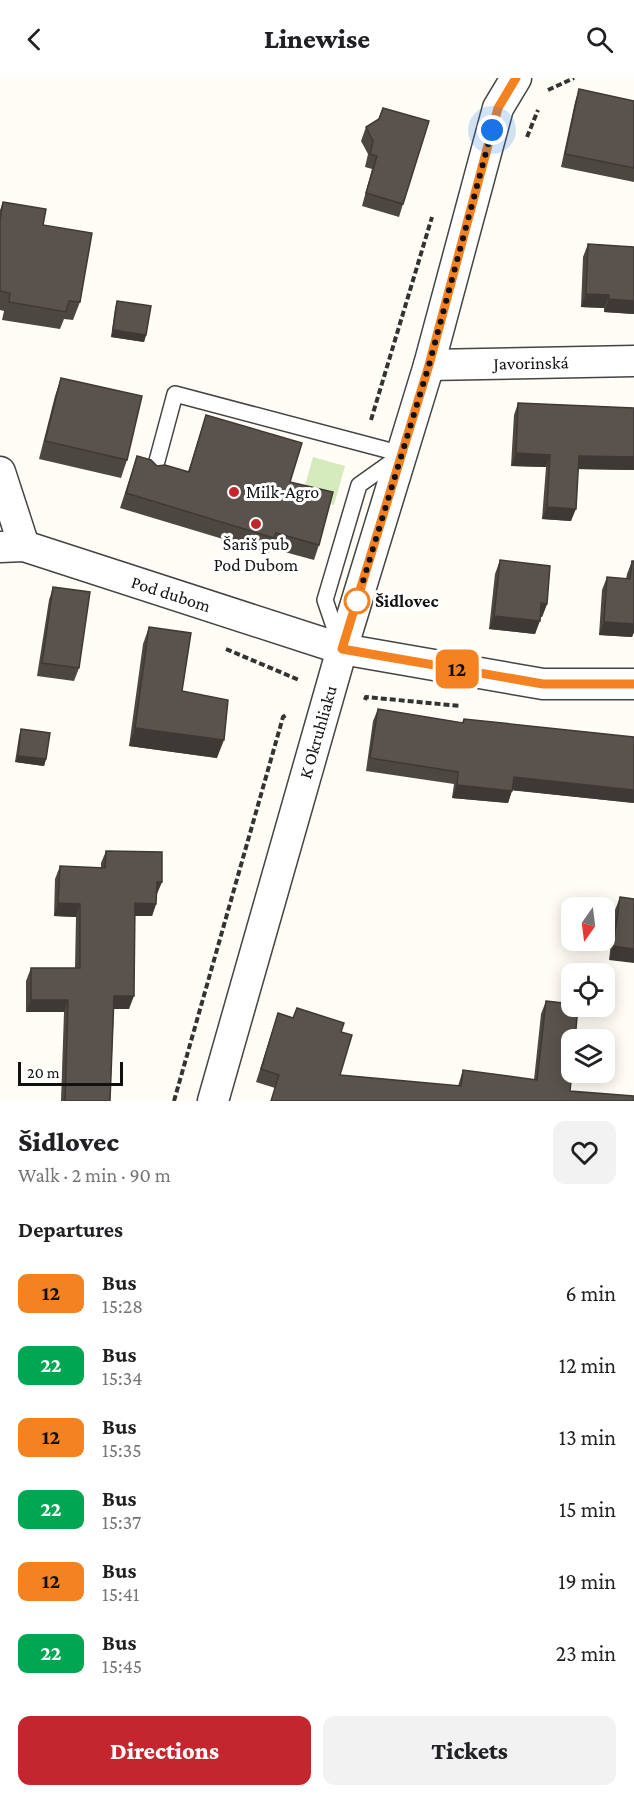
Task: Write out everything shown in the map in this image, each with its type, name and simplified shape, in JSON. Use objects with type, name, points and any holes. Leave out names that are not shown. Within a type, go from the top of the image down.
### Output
[{"type":"street","name":"K Okruhliaku","points":[[213,1101],[342,649],[429,365],[498,108],[516,78]]},
{"type":"street","name":"Javorinská","points":[[429,365],[634,361]]},
{"type":"street","points":[[0,472],[12,546]]},
{"type":"street","name":"Pod dubom","points":[[12,546],[342,649],[543,684],[634,684]]},
{"type":"lane","points":[[154,472],[175,394],[402,454]]},
{"type":"path","points":[[544,98],[548,88],[574,78]]},
{"type":"path","points":[[527,139],[539,108]]},
{"type":"path","points":[[362,708],[366,697],[469,706]]},
{"type":"green space","points":[[313,457],[345,466],[334,505],[302,496]]},
{"type":"building","points":[[579,89],[634,101],[634,168],[565,154]]},
{"type":"building","points":[[383,108],[429,121],[403,204],[366,193],[377,156],[370,154],[373,141],[366,127],[379,119]]},
{"type":"building","points":[[3,202],[46,209],[43,225],[92,233],[80,302],[69,301],[66,312],[9,302],[10,293],[0,291],[0,219]]},
{"type":"building","points":[[588,244],[634,247],[634,301],[609,299],[609,295],[586,294]]},
{"type":"building","points":[[117,301],[151,306],[146,335],[113,330]]},
{"type":"building","points":[[61,378],[142,396],[127,460],[45,441]]},
{"type":"building","points":[[518,403],[634,408],[634,457],[579,456],[576,509],[547,507],[550,455],[516,453]]},
{"type":"building","points":[[206,415],[302,443],[290,482],[333,492],[319,545],[276,533],[274,538],[126,493],[137,456],[151,460],[157,466],[165,465],[189,472]]},
{"type":"building","points":[[500,560],[550,566],[547,604],[541,603],[540,621],[494,616]]},
{"type":"building","points":[[632,561],[634,561],[634,624],[604,622],[607,577],[630,579]]},
{"type":"building","points":[[53,587],[90,592],[79,668],[42,663]]},
{"type":"building","points":[[149,627],[191,633],[182,691],[228,700],[224,740],[135,728]]},
{"type":"building","points":[[378,709],[463,723],[464,719],[634,737],[634,790],[514,777],[512,791],[457,785],[458,772],[370,758]]},
{"type":"building","points":[[21,729],[50,733],[46,759],[18,756]]},
{"type":"building","points":[[106,851],[162,852],[162,882],[157,882],[156,904],[135,903],[134,996],[114,996],[110,1101],[65,1101],[68,1000],[31,1000],[31,968],[80,968],[80,904],[58,903],[60,866],[105,868]]},
{"type":"building","points":[[620,897],[634,899],[634,949],[615,946]]},
{"type":"building","points":[[546,1001],[561,1003],[561,1017],[577,1017],[576,1029],[561,1029],[561,1083],[571,1083],[570,1091],[634,1096],[634,1101],[271,1101],[279,1075],[261,1069],[278,1013],[293,1018],[297,1008],[344,1023],[341,1032],[352,1035],[340,1075],[461,1086],[463,1070],[537,1080]]},
{"type":"bus line","name":"12","points":[[516,78],[498,108],[429,365],[342,649],[543,684],[634,684]]},
{"type":"place","name":"Milk-Agro","points":[[234,492]]},
{"type":"place","name":"Šariš pub Pod Dubom","points":[[256,524]]},
{"type":"place","name":"Šidlovec","points":[[357,601]]},
{"type":"route","points":[[357,601],[429,365],[492,130]]}]
